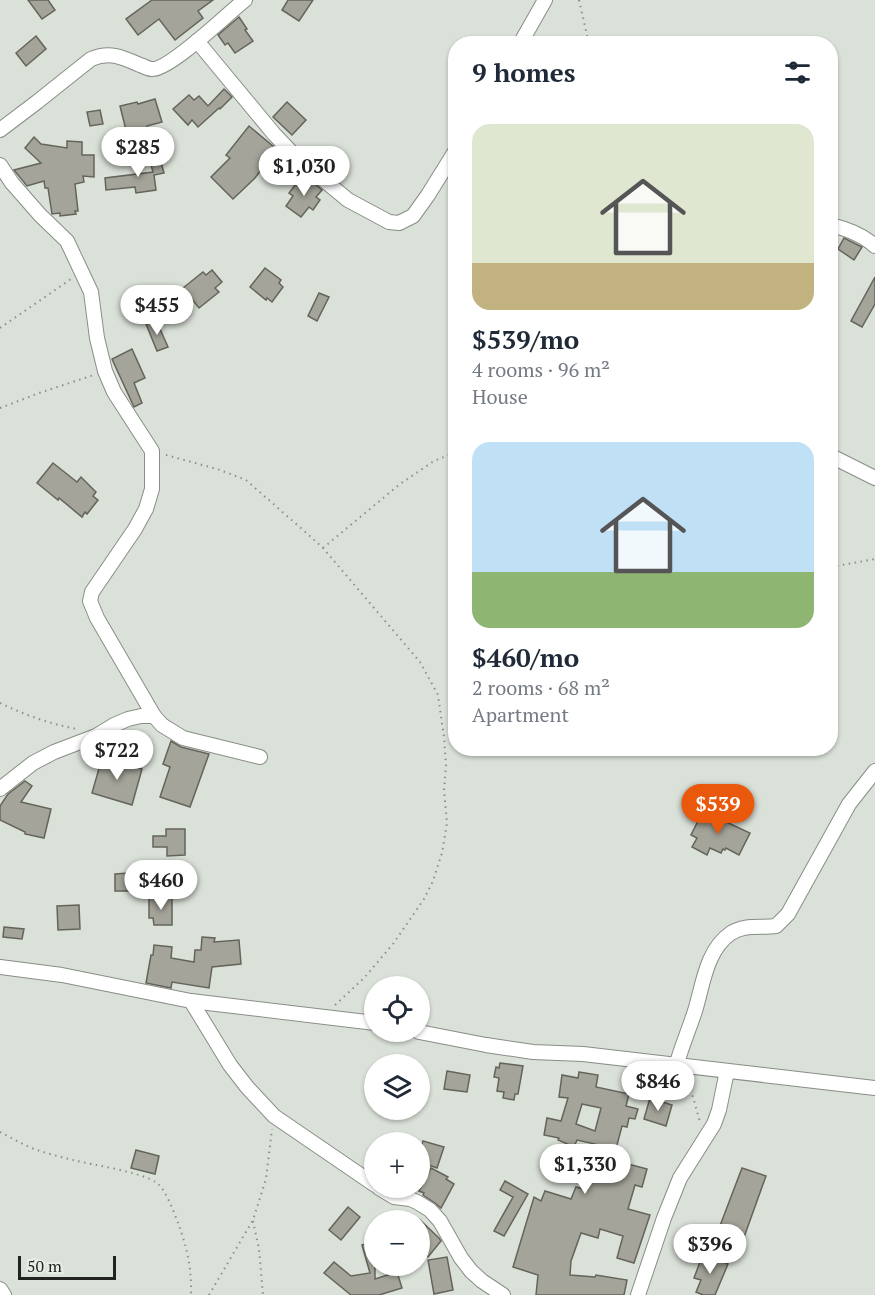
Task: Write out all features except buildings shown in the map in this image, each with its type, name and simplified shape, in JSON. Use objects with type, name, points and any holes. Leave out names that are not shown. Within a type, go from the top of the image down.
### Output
[{"type":"street","points":[[0,129],[91,59],[101,54],[126,58],[151,70],[160,68],[197,41],[245,0]]},
{"type":"street","points":[[524,36],[545,0]]},
{"type":"street","points":[[197,41],[261,119],[296,157],[348,200],[389,222],[399,223],[412,216],[448,163]]},
{"type":"street","points":[[0,165],[12,183],[40,215],[67,241],[91,292],[97,338],[105,371],[114,392],[152,451],[152,489],[146,509],[92,592],[90,601],[97,618],[154,716],[162,725],[183,738],[260,757]]},
{"type":"street","points":[[838,226],[875,246]]},
{"type":"street","points":[[838,460],[875,478]]},
{"type":"street","points":[[0,789],[20,773],[54,752],[96,736],[128,719],[154,716]]},
{"type":"street","points":[[677,1064],[710,959],[718,946],[731,933],[747,926],[776,926],[788,914],[849,804],[875,771]]},
{"type":"street","points":[[0,967],[62,975],[191,1001],[364,1022]]},
{"type":"street","points":[[191,1001],[230,1065],[274,1116],[364,1177]]},
{"type":"street","points":[[430,1034],[533,1052],[583,1054],[875,1088]]},
{"type":"street","points":[[638,1295],[680,1178],[714,1124],[727,1071]]},
{"type":"street","points":[[399,1198],[417,1202],[430,1210],[440,1221],[471,1271],[503,1295]]},
{"type":"street","points":[[0,1289],[4,1295]]},
{"type":"path","points":[[579,0],[587,36]]},
{"type":"path","points":[[0,328],[81,272]]},
{"type":"path","points":[[0,408],[105,371]]},
{"type":"path","points":[[152,451],[217,469],[246,480],[323,549],[420,662],[438,695],[446,765],[444,790],[447,823],[442,853],[433,881],[424,899],[386,953],[364,978],[323,1016]]},
{"type":"path","points":[[323,549],[400,484],[434,461],[448,455]]},
{"type":"path","points":[[838,566],[875,559]]},
{"type":"path","points":[[0,703],[14,711],[96,736]]},
{"type":"path","points":[[677,1064],[687,1082],[700,1117],[703,1143]]},
{"type":"path","points":[[209,1295],[253,1220],[266,1179],[274,1116]]},
{"type":"path","points":[[0,1132],[36,1150],[132,1174],[157,1183],[170,1203],[184,1237],[191,1275],[190,1295]]},
{"type":"path","points":[[253,1220],[259,1249],[263,1295]]}]
